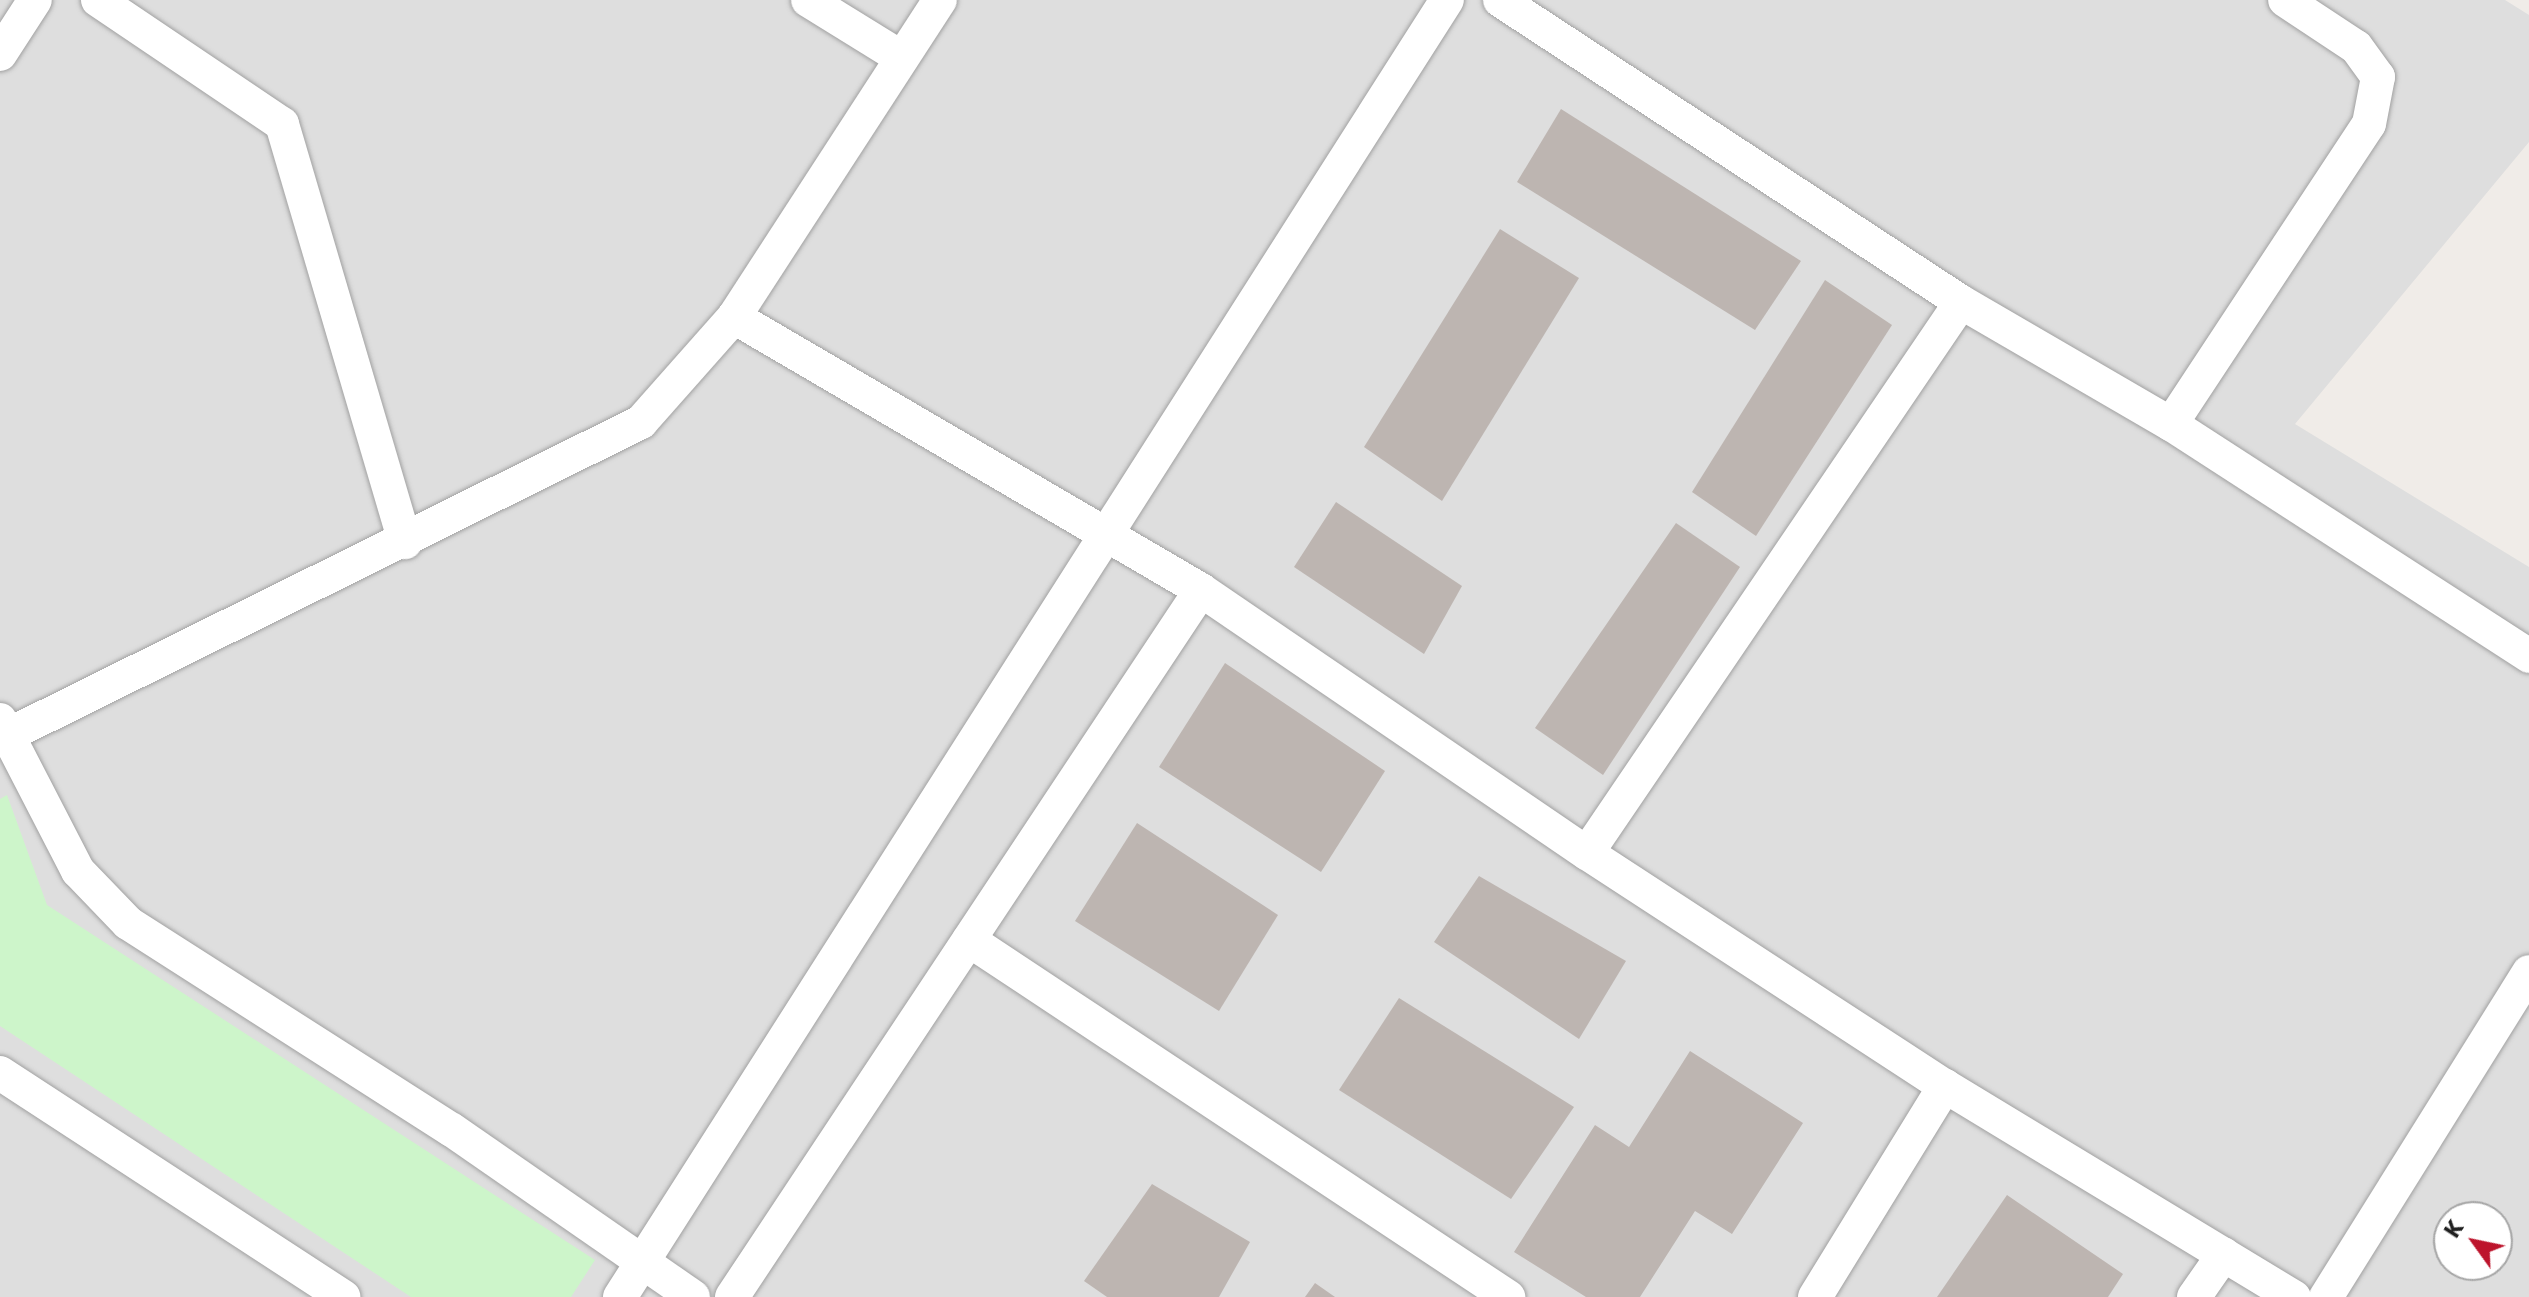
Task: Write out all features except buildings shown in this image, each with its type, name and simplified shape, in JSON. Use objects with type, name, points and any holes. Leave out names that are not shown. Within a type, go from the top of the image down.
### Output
[{"type":"street","points":[[0,54],[35,0]]},
{"type":"street","points":[[98,0],[282,124],[405,542]]},
{"type":"street","points":[[808,0],[902,58]]},
{"type":"street","points":[[693,1297],[452,1130],[128,923],[78,871],[2,732],[405,542],[641,422],[734,317],[940,0]]},
{"type":"street","points":[[620,1297],[1104,532],[1447,0]]},
{"type":"street","points":[[1500,0],[1961,302],[2171,424],[2529,656]]},
{"type":"street","points":[[2171,424],[2369,124],[2378,77],[2356,47],[2285,0]]},
{"type":"street","points":[[1587,853],[1961,302]]},
{"type":"street","points":[[734,317],[1201,590],[1587,853],[1945,1086],[2294,1297]]},
{"type":"street","points":[[732,1297],[1201,590]]},
{"type":"street","points":[[969,940],[1508,1297]]},
{"type":"street","points":[[2326,1297],[2529,972]]},
{"type":"street","points":[[0,1073],[343,1297]]},
{"type":"street","points":[[1815,1297],[1945,1086]]},
{"type":"street","points":[[2194,1297],[2224,1254]]},
{"type":"shaded area","points":[[0,0],[2505,0],[2529,15],[2529,142],[2295,424],[2529,567],[2529,1297],[0,1297]]},
{"type":"green space","points":[[7,795],[47,905],[595,1260],[571,1297],[411,1297],[0,1026],[0,799]]}]
